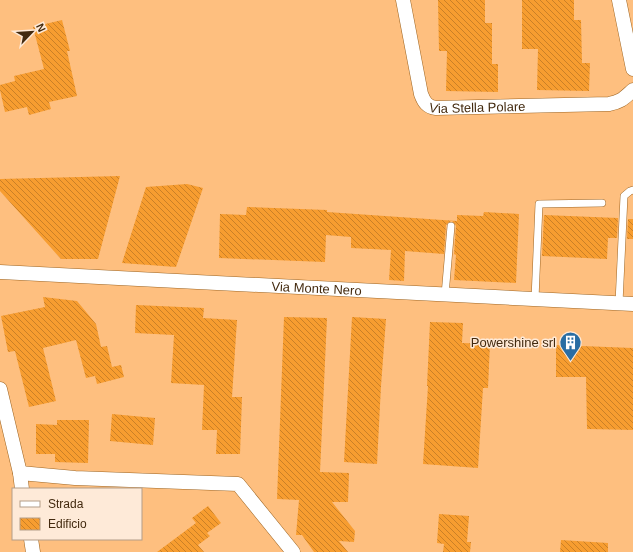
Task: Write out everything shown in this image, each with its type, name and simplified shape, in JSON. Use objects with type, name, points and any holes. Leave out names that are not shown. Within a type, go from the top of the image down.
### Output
[{"type":"street","name":"Via Stella Polare","points":[[403,0],[421,94],[425,103],[430,107],[444,108],[609,104],[617,103],[633,90]]},
{"type":"street","points":[[619,0],[633,69]]},
{"type":"street","name":"Via Monte Nero","points":[[0,272],[626,304]]},
{"type":"street","points":[[0,389],[20,473],[22,488]]},
{"type":"street","points":[[20,473],[75,478],[238,484],[293,552]]},
{"type":"street","points":[[31,540],[33,552]]},
{"type":"lane","points":[[626,304],[624,196],[633,190]]},
{"type":"lane","points":[[535,299],[540,204],[602,203]]},
{"type":"lane","points":[[445,295],[451,226]]},
{"type":"building","points":[[438,0],[485,0],[485,23],[492,23],[492,64],[498,64],[498,92],[446,91],[447,51],[439,51]]},
{"type":"building","points":[[522,0],[574,0],[574,20],[581,20],[582,63],[590,63],[589,91],[537,90],[538,49],[522,49]]},
{"type":"building","points":[[62,20],[70,51],[67,51],[77,96],[49,102],[51,109],[29,115],[27,107],[5,112],[0,85],[15,81],[14,76],[44,69],[33,27]]},
{"type":"building","points":[[120,176],[98,259],[61,259],[0,191],[0,179]]},
{"type":"building","points":[[187,184],[203,188],[176,267],[122,263],[146,187]]},
{"type":"building","points":[[247,207],[327,210],[327,212],[457,221],[457,215],[483,216],[484,212],[519,214],[516,283],[454,280],[456,226],[452,221],[446,225],[444,254],[405,251],[404,281],[389,280],[391,250],[351,248],[351,237],[326,235],[325,262],[219,258],[220,214],[246,215]]},
{"type":"building","points":[[544,215],[618,218],[617,238],[608,238],[607,259],[542,256]]},
{"type":"building","points":[[628,219],[633,219],[633,239],[627,239]]},
{"type":"building","points":[[43,297],[77,301],[96,324],[101,347],[107,346],[112,367],[121,365],[124,377],[97,384],[95,376],[86,378],[76,340],[43,348],[56,401],[29,407],[15,351],[8,352],[1,316],[45,307]]},
{"type":"building","points":[[136,305],[204,308],[203,318],[237,320],[232,397],[242,397],[240,454],[216,454],[217,430],[202,430],[204,385],[171,383],[174,335],[135,333]]},
{"type":"building","points":[[284,317],[327,318],[320,472],[349,473],[348,502],[332,502],[355,531],[354,542],[339,541],[348,552],[314,552],[302,535],[296,535],[299,500],[277,499]]},
{"type":"building","points":[[352,317],[386,319],[377,464],[344,462]]},
{"type":"building","points":[[430,322],[463,323],[462,343],[490,344],[488,388],[483,388],[478,468],[423,464]]},
{"type":"building","points":[[556,345],[633,348],[633,430],[587,429],[586,377],[556,377]]},
{"type":"building","points":[[112,414],[155,418],[153,445],[110,441]]},
{"type":"building","points":[[57,420],[89,420],[88,463],[55,462],[55,454],[36,454],[36,424],[57,425]]},
{"type":"building","points":[[208,506],[221,523],[207,533],[210,536],[198,545],[204,552],[157,552],[196,523],[192,518]]},
{"type":"building","points":[[439,514],[469,516],[467,542],[471,542],[470,552],[443,552],[444,544],[437,543]]},
{"type":"building","points":[[561,540],[608,543],[608,552],[560,552]]},
{"type":"place","name":"Powershine srl","points":[[571,362]]}]
